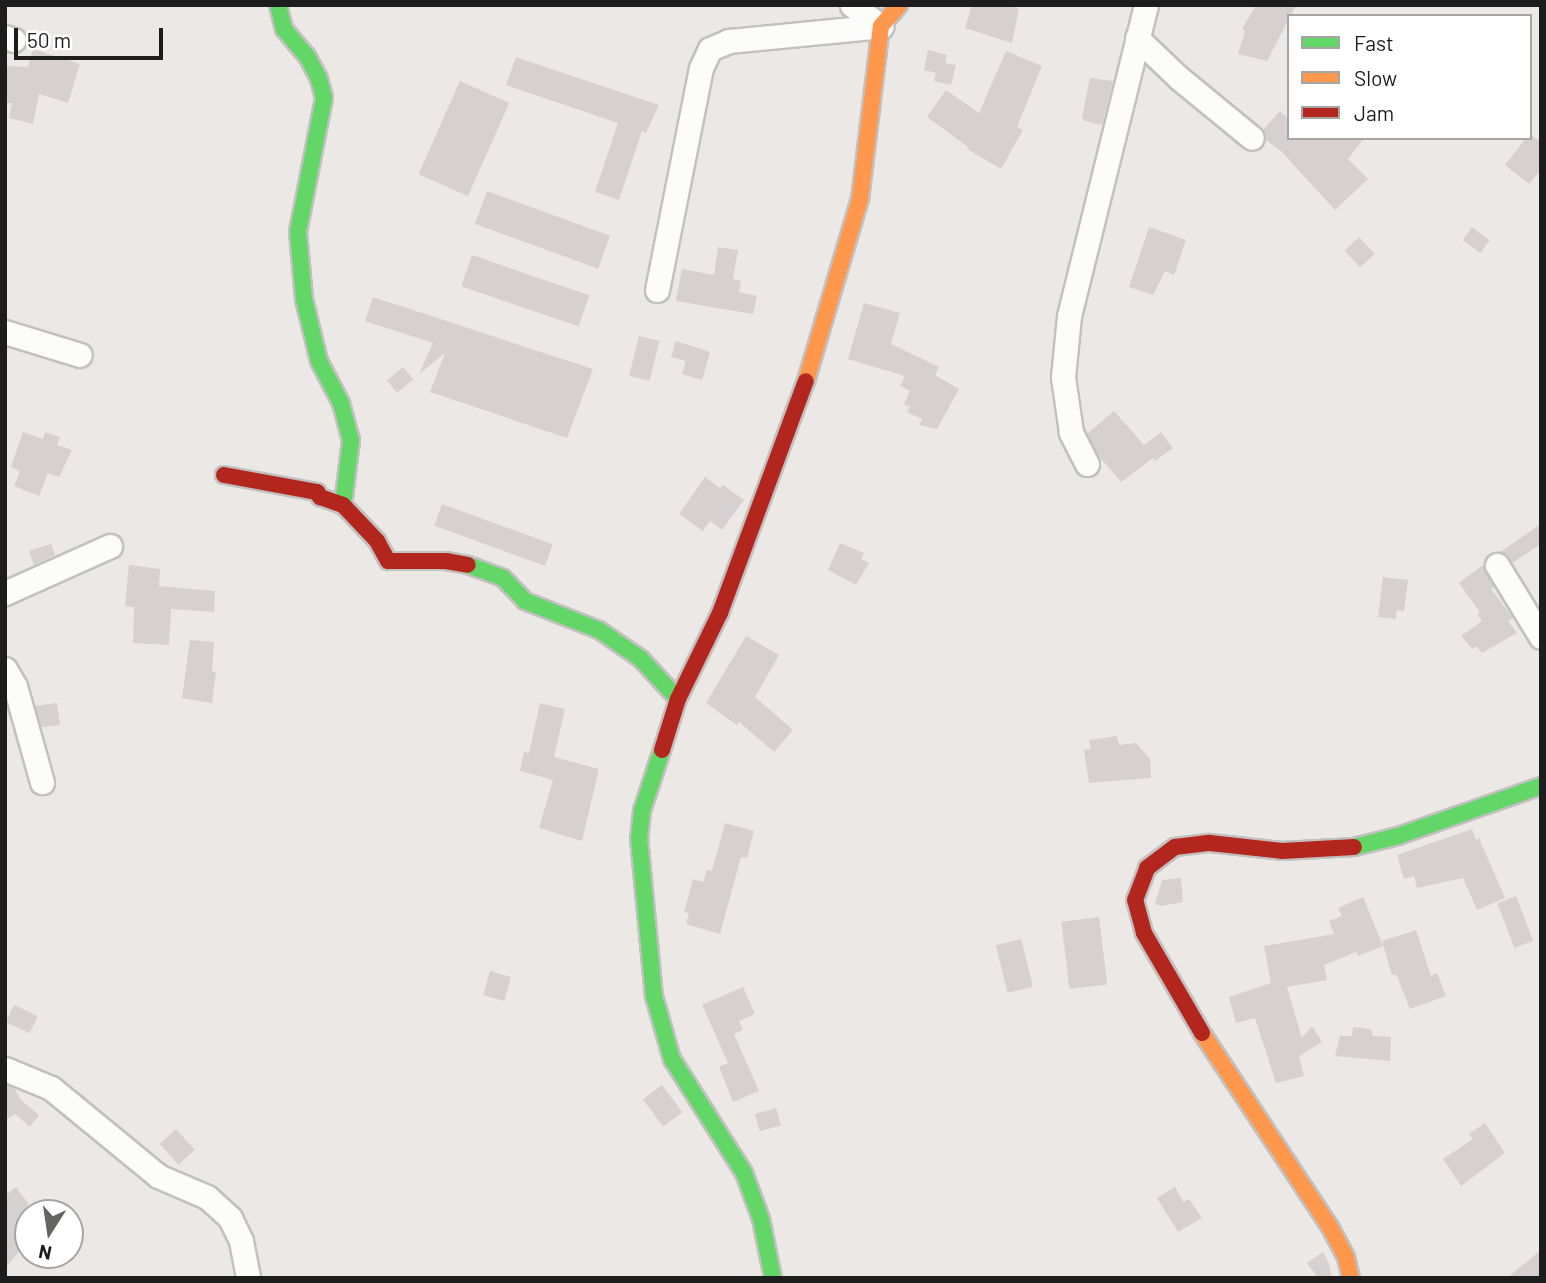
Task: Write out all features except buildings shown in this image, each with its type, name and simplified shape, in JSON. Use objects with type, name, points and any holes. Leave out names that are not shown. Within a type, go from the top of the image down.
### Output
[{"type":"street","points":[[278,5],[284,29],[307,56],[319,79],[324,98],[298,232],[304,299],[319,361],[341,403],[351,440],[343,505]]},
{"type":"street","points":[[852,5],[881,26]]},
{"type":"street","points":[[773,1278],[761,1219],[744,1173],[672,1059],[654,996],[639,838],[642,811],[678,699],[720,613],[798,408],[860,199],[881,26],[899,5]]},
{"type":"street","points":[[1087,464],[1071,432],[1063,377],[1069,316],[1146,5]]},
{"type":"street","points":[[657,290],[701,68],[710,48],[729,41],[881,26]]},
{"type":"street","points":[[1137,38],[1179,78],[1252,138]]},
{"type":"street","points":[[5,332],[79,355]]},
{"type":"street","points":[[224,475],[317,492],[320,497],[343,505],[377,541],[388,561],[446,561],[481,568],[503,578],[525,601],[599,630],[641,659],[678,699]]},
{"type":"street","points":[[5,593],[110,546]]},
{"type":"street","points":[[1497,565],[1541,637]]},
{"type":"street","points":[[5,669],[15,686],[43,782]]},
{"type":"street","points":[[1351,1278],[1346,1257],[1329,1227],[1205,1037],[1144,933],[1135,900],[1147,868],[1175,847],[1210,843],[1282,851],[1351,848],[1398,836],[1541,786]]},
{"type":"street","points":[[5,1069],[51,1088],[158,1176],[207,1197],[230,1218],[241,1241],[248,1278]]},
{"type":"traffic: fast","points":[[278,5],[284,29],[307,56],[319,79],[324,98],[298,232],[304,299],[319,361],[341,403],[351,440],[343,505]]},
{"type":"traffic: fast","points":[[468,565],[503,578],[525,601],[599,630],[641,659],[678,699]]},
{"type":"traffic: fast","points":[[662,750],[642,811],[639,838],[654,996],[672,1059],[744,1173],[761,1219],[773,1278]]},
{"type":"traffic: fast","points":[[1354,847],[1398,836],[1541,786]]},
{"type":"traffic: slow","points":[[806,381],[860,199],[881,26],[899,5]]},
{"type":"traffic: slow","points":[[1202,1033],[1330,1227],[1346,1257],[1351,1278]]},
{"type":"traffic: jam","points":[[662,750],[678,699],[720,613],[806,381]]},
{"type":"traffic: jam","points":[[224,475],[317,492],[320,497],[343,505],[377,541],[388,561],[446,561],[468,565]]},
{"type":"traffic: jam","points":[[1202,1033],[1144,933],[1135,900],[1147,868],[1175,847],[1210,843],[1282,851],[1354,847]]}]
